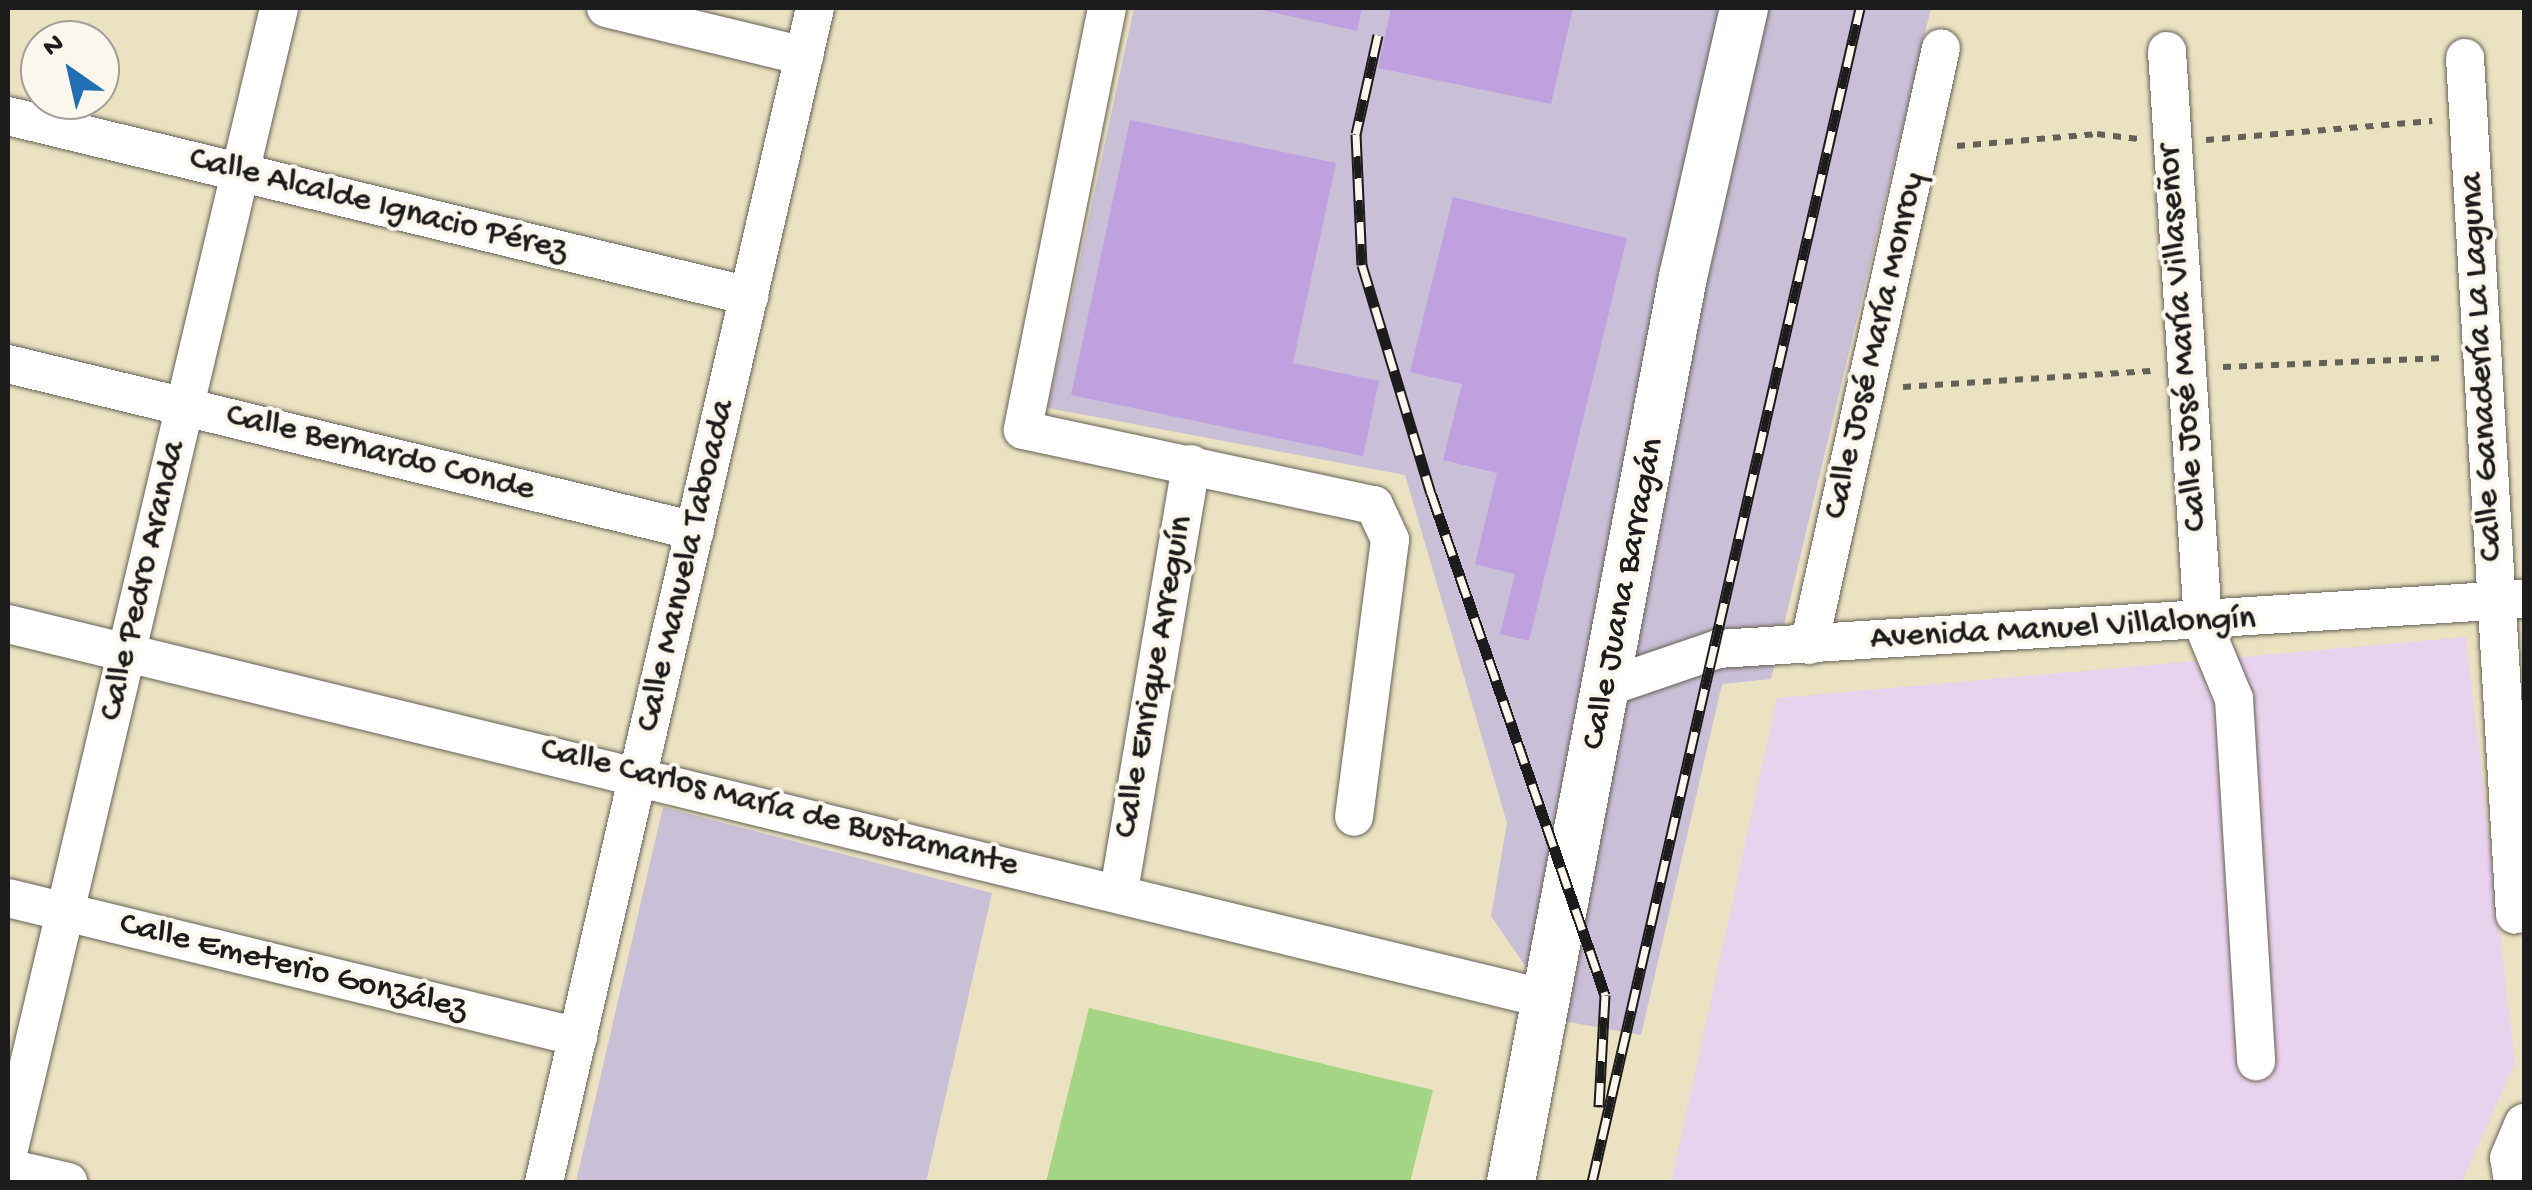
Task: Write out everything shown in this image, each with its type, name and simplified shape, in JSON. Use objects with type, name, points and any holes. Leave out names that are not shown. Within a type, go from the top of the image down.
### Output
[{"type":"street","name":"Calle Pedro Aranda","points":[[8,1154],[279,8]]},
{"type":"street","points":[[606,8],[804,56]]},
{"type":"street","name":"Calle Manuela Taboada","points":[[544,1182],[816,8]]},
{"type":"street","points":[[1106,8],[1023,430],[1374,506],[1390,540],[1354,817]]},
{"type":"street","name":"Calle Juana Barragán","points":[[1511,1182],[1550,1000],[1684,278],[1744,8]]},
{"type":"street","name":"Calle José María Monroy","points":[[1809,645],[1942,48]]},
{"type":"street","name":"Calle José María Villaseñor","points":[[2167,51],[2203,624],[2234,699],[2256,1061]]},
{"type":"street","name":"Calle Ganadería La Laguna","points":[[2466,58],[2510,600],[2515,915]]},
{"type":"street","name":"Calle Alcalde Ignacio Pérez","points":[[8,116],[749,296]]},
{"type":"street","name":"Calle Bernardo Conde","points":[[8,364],[695,531]]},
{"type":"street","name":"Calle Enrique Arreguín","points":[[1119,891],[1191,464]]},
{"type":"street","name":"Avenida Manuel Villalongín","points":[[1607,687],[1718,649],[2203,624],[2510,600]]},
{"type":"street","name":"Calle Carlos María de Bustamante","points":[[8,624],[1119,891],[1550,1000]]},
{"type":"street","name":"Calle Emeterio González","points":[[8,898],[578,1037]]},
{"type":"street","points":[[2513,1182],[2509,1158],[2522,1126]]},
{"type":"street","points":[[8,1168],[68,1182]]},
{"type":"shaded area","points":[[1134,8],[1931,8],[1771,679],[1722,684],[1641,1035],[1563,1021],[1491,916],[1507,823],[1405,475],[1048,408]]},
{"type":"shaded area","points":[[2466,637],[2515,1063],[2462,1182],[1671,1182],[1777,698]]},
{"type":"shaded area","points":[[663,807],[992,893],[926,1182],[576,1182]]},
{"type":"green space","points":[[1089,1008],[1433,1090],[1410,1182],[1046,1182]]},
{"type":"building","points":[[1253,8],[1362,8],[1357,31]]},
{"type":"building","points":[[1391,8],[1573,8],[1551,104],[1378,68]]},
{"type":"building","points":[[1130,120],[1336,163],[1293,363],[1379,381],[1363,456],[1071,395]]},
{"type":"building","points":[[1453,197],[1627,238],[1529,641],[1500,634],[1515,574],[1475,564],[1497,473],[1443,460],[1462,384],[1410,372]]},
{"type":"railway","points":[[1592,1182],[1860,8]]},
{"type":"railway","points":[[1378,35],[1356,134],[1362,265],[1431,493],[1605,995],[1599,1107]]}]
